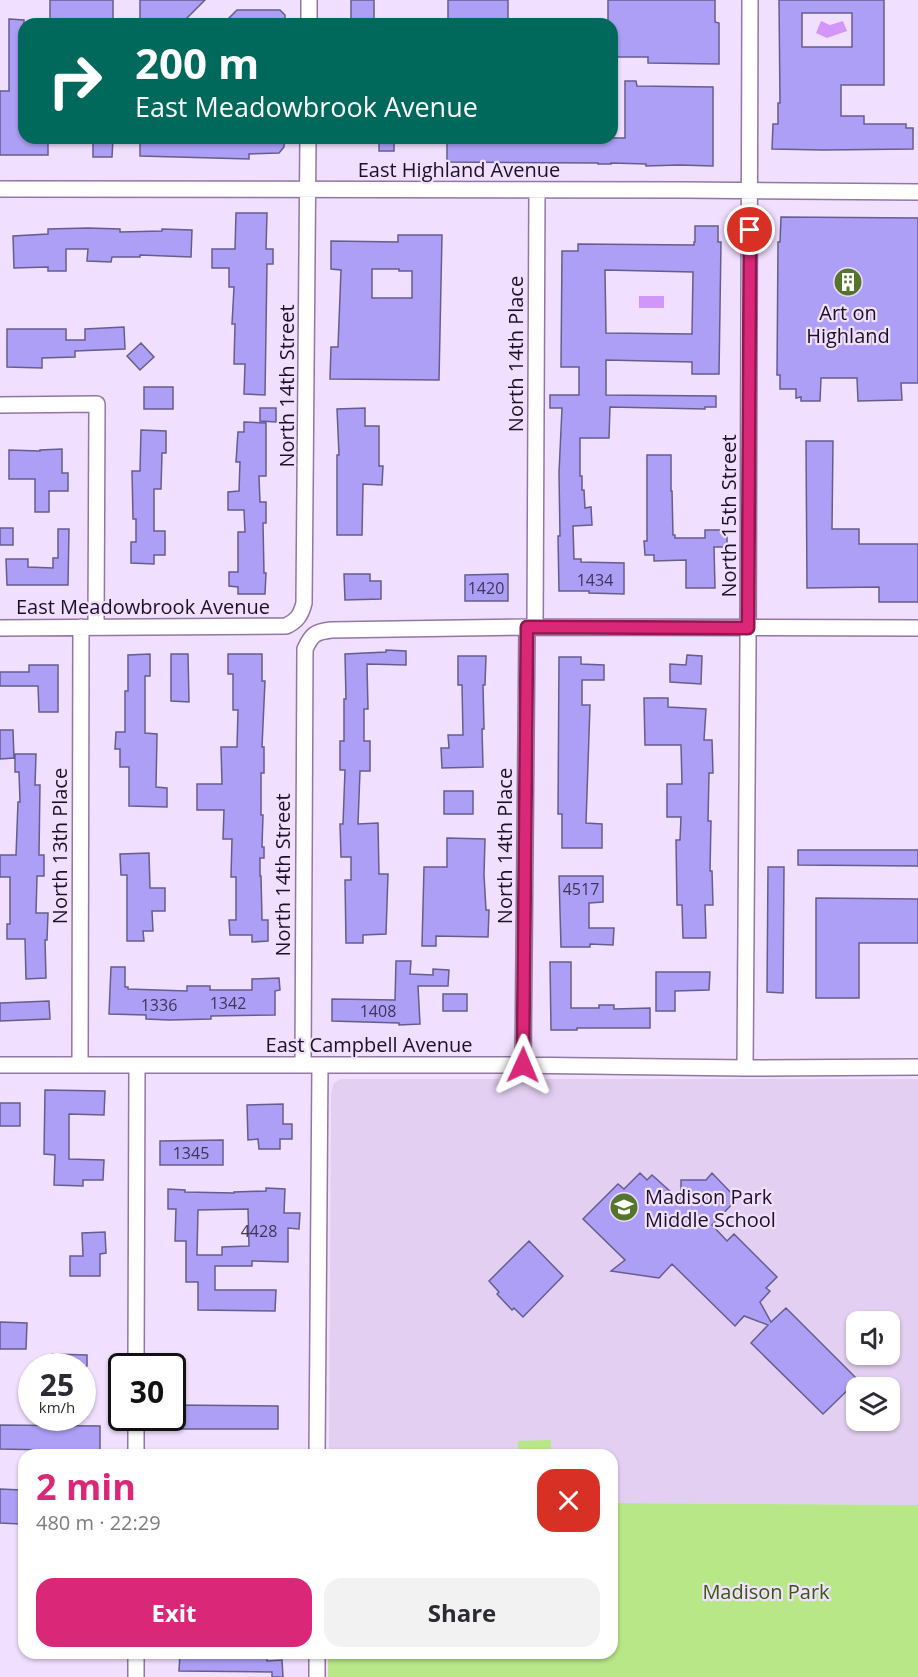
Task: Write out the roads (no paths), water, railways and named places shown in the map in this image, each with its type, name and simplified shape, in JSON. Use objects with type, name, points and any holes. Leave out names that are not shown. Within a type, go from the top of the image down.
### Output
[{"type":"street","points":[[309,0],[309,18]]},
{"type":"street","name":"North 15th Street","points":[[745,1068],[750,0]]},
{"type":"street","name":"North 14th Street","points":[[286,626],[295,622],[302,613],[304,603],[308,144]]},
{"type":"street","name":"East Highland Avenue","points":[[0,189],[918,192]]},
{"type":"street","name":"North 14th Place","points":[[523,1065],[537,190]]},
{"type":"street","name":"North 13th Place","points":[[0,405],[97,404],[88,627],[80,1065]]},
{"type":"street","name":"East Meadowbrook Avenue","points":[[0,628],[286,626]]},
{"type":"street","points":[[531,627],[918,628]]},
{"type":"street","name":"North 14th Street","points":[[303,1065],[305,648],[311,636],[331,630],[531,627]]},
{"type":"street","name":"East Campbell Avenue","points":[[0,1065],[918,1067]]},
{"type":"street","points":[[136,1353],[137,1065]]},
{"type":"street","points":[[317,1449],[320,1065]]},
{"type":"street","points":[[136,1431],[136,1449]]},
{"type":"street","points":[[136,1659],[136,1677]]},
{"type":"street","points":[[317,1659],[317,1677]]},
{"type":"place","name":"Art on Highland","points":[[848,282]]},
{"type":"place","name":"Madison Park Middle School","points":[[624,1207]]},
{"type":"park label","name":"Madison Park","points":[[766,1591]]}]
